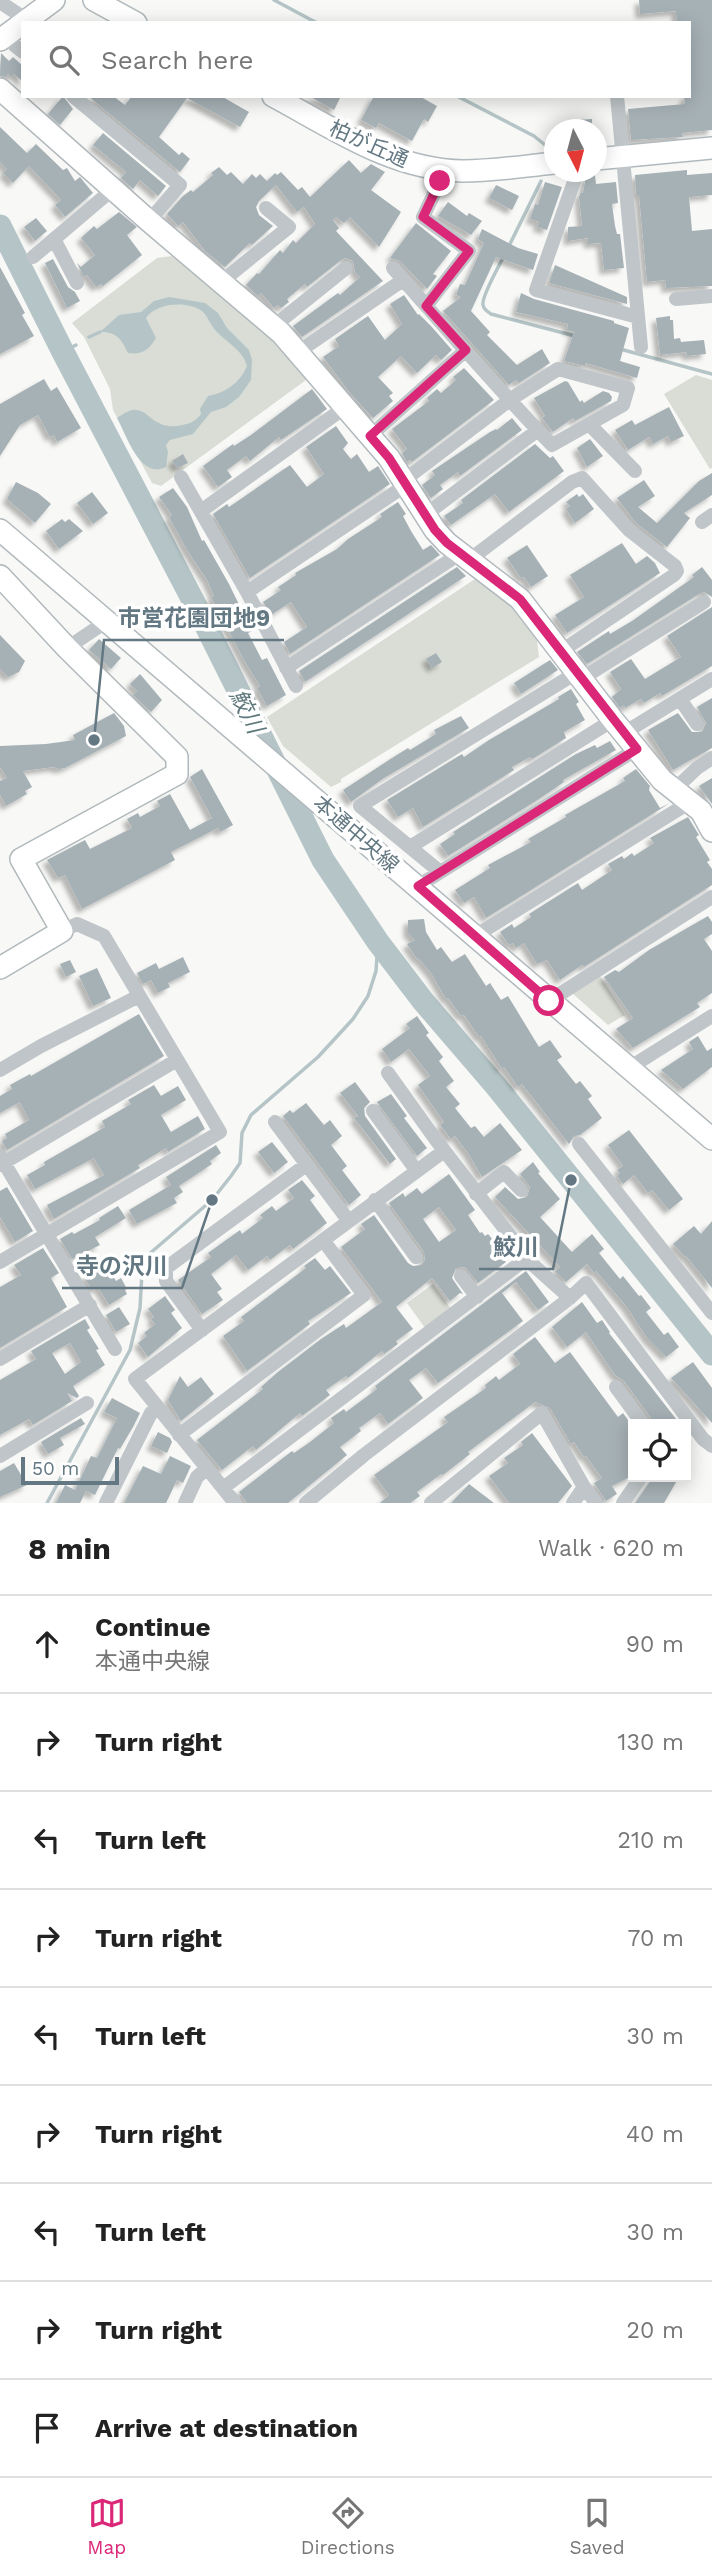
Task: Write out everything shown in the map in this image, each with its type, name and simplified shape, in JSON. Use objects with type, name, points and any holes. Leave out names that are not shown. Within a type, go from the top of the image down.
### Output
[{"type":"street","points":[[25,21],[54,0]]},
{"type":"street","points":[[94,0],[132,21]]},
{"type":"street","points":[[0,2],[23,21]]},
{"type":"street","points":[[12,46],[21,28]]},
{"type":"street","points":[[0,89],[149,221],[274,326],[389,458],[425,515],[447,543],[469,554],[520,599],[662,780],[701,811],[712,831]]},
{"type":"street","points":[[75,98],[180,185],[149,221]]},
{"type":"street","name":"柏が丘通","points":[[277,98],[378,152],[411,164],[442,169],[483,170],[544,164]]},
{"type":"street","points":[[618,98],[641,347]]},
{"type":"street","points":[[607,158],[712,148]]},
{"type":"street","points":[[426,306],[469,251],[423,217],[440,181],[442,169]]},
{"type":"street","points":[[574,182],[536,290],[638,317]]},
{"type":"street","points":[[33,257],[113,189]]},
{"type":"street","points":[[221,282],[289,227],[266,208]]},
{"type":"street","points":[[54,239],[77,283]]},
{"type":"street","points":[[274,326],[346,268]]},
{"type":"street","points":[[247,592],[404,483],[511,399],[558,369],[628,388],[623,405],[552,444],[538,430],[511,399],[426,306],[393,268]]},
{"type":"street","points":[[298,352],[404,280]]},
{"type":"street","points":[[676,299],[712,296]]},
{"type":"street","points":[[370,436],[466,350]]},
{"type":"street","points":[[201,511],[344,408]]},
{"type":"street","points":[[590,425],[635,471]]},
{"type":"street","points":[[425,515],[538,430]]},
{"type":"street","points":[[181,477],[247,592],[296,686]]},
{"type":"street","points":[[286,668],[469,554],[572,482],[582,478],[629,530],[675,566],[677,571],[559,652]]},
{"type":"street","name":"本通中央線","points":[[0,530],[712,1139]]},
{"type":"street","points":[[0,576],[67,648],[177,757],[178,762],[177,774],[21,859],[62,931]]},
{"type":"street","points":[[439,871],[360,806],[705,602]]},
{"type":"street","points":[[67,648],[110,624]]},
{"type":"street","points":[[410,847],[624,734],[712,678]]},
{"type":"street","points":[[680,699],[697,724]]},
{"type":"street","points":[[413,883],[439,871],[624,734]]},
{"type":"street","points":[[475,936],[682,796],[697,768],[712,758]]},
{"type":"street","points":[[549,1001],[712,897]]},
{"type":"street","points":[[0,968],[77,924],[104,936],[220,1132],[0,1262]]},
{"type":"street","points":[[0,1070],[139,996]]},
{"type":"street","points":[[629,1068],[712,1016]]},
{"type":"street","points":[[115,1349],[1,1161],[177,1060]]},
{"type":"street","points":[[388,1073],[476,1194],[527,1258],[570,1298]]},
{"type":"street","points":[[373,1111],[416,1171]]},
{"type":"street","points":[[275,1122],[348,1220]]},
{"type":"street","points":[[579,1144],[712,1313]]},
{"type":"street","points":[[235,1503],[135,1379],[444,1151]]},
{"type":"street","points":[[202,1330],[166,1281],[166,1268],[306,1165]]},
{"type":"street","points":[[476,1194],[504,1172],[520,1190]]},
{"type":"street","points":[[375,1200],[416,1257]]},
{"type":"street","points":[[179,1435],[364,1295],[323,1240]]},
{"type":"street","points":[[223,1488],[527,1258]]},
{"type":"street","points":[[461,1276],[477,1297]]},
{"type":"street","points":[[306,1503],[586,1283],[684,1419]]},
{"type":"street","points":[[0,1359],[90,1305]]},
{"type":"street","points":[[616,1387],[639,1419]]},
{"type":"street","points":[[0,1456],[87,1403]]},
{"type":"street","points":[[106,1503],[151,1413],[157,1407]]},
{"type":"street","points":[[431,1503],[542,1413],[596,1503]]},
{"type":"street","points":[[691,1427],[712,1447]]},
{"type":"street","points":[[185,1503],[197,1477],[207,1468]]},
{"type":"street","points":[[623,1503],[638,1482]]},
{"type":"street","points":[[573,1503],[584,1487]]},
{"type":"shaded area","points":[[172,256],[271,338],[306,380],[161,486],[152,483],[113,410],[110,389],[84,337],[72,323],[157,258]]},
{"type":"shaded area","points":[[169,297],[205,303],[218,313],[227,328],[249,350],[252,360],[251,380],[239,397],[226,407],[211,412],[193,434],[170,440],[166,445],[166,467],[157,469],[142,462],[117,418],[138,410],[156,422],[169,426],[190,423],[201,414],[200,409],[208,396],[231,386],[247,366],[239,352],[216,331],[204,313],[188,305],[164,306],[150,313],[146,318],[156,338],[148,349],[141,352],[128,353],[118,337],[100,332],[119,315],[141,312],[154,301]]},
{"type":"shaded area","points":[[696,375],[712,380],[710,469],[664,394]]},
{"type":"shaded area","points":[[475,579],[508,602],[537,640],[539,657],[331,787],[283,746],[267,717]]},
{"type":"shaded area","points":[[600,976],[625,1015],[608,1025],[572,993]]},
{"type":"shaded area","points":[[433,1284],[451,1309],[425,1328],[407,1303]]},
{"type":"building","points":[[639,0],[712,0],[712,130],[682,133],[683,137],[631,140],[628,109],[685,104],[684,98],[691,98],[691,21],[677,21],[676,11],[640,14]]},
{"type":"building","points":[[1,53],[9,61],[13,57],[21,64],[21,80],[14,74],[11,77],[8,74],[5,77],[0,76]]},
{"type":"building","points":[[61,98],[65,98],[73,109],[60,125],[48,114]]},
{"type":"building","points":[[90,98],[116,98],[125,105],[130,98],[187,98],[159,137],[179,155],[182,152],[190,159],[180,172]]},
{"type":"building","points":[[187,98],[224,98],[249,112],[240,127]]},
{"type":"building","points":[[313,98],[340,98],[334,110]]},
{"type":"building","points":[[373,98],[423,98],[437,106],[428,122],[424,119],[412,141],[379,123],[376,128],[361,120]]},
{"type":"building","points":[[0,127],[27,153],[36,144],[63,170],[67,168],[75,181],[80,177],[93,193],[65,217],[55,205],[61,200],[29,166],[13,183],[3,173],[7,169],[0,162]]},
{"type":"building","points":[[103,133],[166,186],[158,196],[140,180],[133,189],[121,178],[126,172],[93,145]]},
{"type":"building","points":[[349,160],[361,173],[371,164],[385,172],[371,190],[401,212],[379,247],[350,217],[344,223],[336,217],[333,220],[339,228],[336,231],[383,281],[302,337],[293,326],[338,293],[340,295],[360,277],[355,272],[353,261],[345,258],[307,287],[305,284],[287,299],[289,302],[281,308],[278,305],[274,308],[261,293],[258,296],[246,285],[280,250],[283,253],[293,240],[296,243],[315,224],[304,207],[297,212],[276,185],[256,207],[259,215],[273,226],[225,267],[205,251],[183,222],[178,226],[167,214],[183,196],[191,190],[193,192],[219,167],[227,175],[231,172],[243,184],[252,174],[256,178],[260,174],[267,181],[275,173],[277,175],[281,172],[298,190],[302,187],[310,197]]},
{"type":"building","points":[[687,170],[687,175],[712,173],[712,195],[689,197],[692,231],[712,229],[712,286],[666,288],[665,280],[647,282],[635,175]]},
{"type":"building","points":[[545,182],[562,187],[547,230],[537,227],[539,222],[530,219],[535,204],[538,205]]},
{"type":"building","points":[[585,182],[616,182],[618,203],[612,204],[617,234],[620,234],[624,268],[604,270],[601,243],[588,244],[588,238],[568,241],[568,227],[582,226],[579,197],[581,192],[583,193]]},
{"type":"building","points":[[496,185],[519,196],[512,210],[489,198]]},
{"type":"building","points":[[448,202],[467,216],[469,213],[482,221],[471,235],[438,216]]},
{"type":"building","points":[[119,212],[137,227],[127,235],[142,255],[103,286],[101,284],[96,287],[87,275],[84,277],[77,263],[81,267],[95,255],[81,238],[94,226],[97,229]]},
{"type":"building","points":[[36,218],[47,231],[35,241],[24,227]]},
{"type":"building","points":[[416,223],[451,251],[433,274],[437,276],[427,289],[400,261],[390,258]]},
{"type":"building","points":[[482,229],[518,248],[538,254],[533,270],[496,257],[471,311],[490,332],[487,335],[517,365],[542,349],[550,363],[519,383],[516,380],[509,385],[443,311],[461,297],[456,295],[460,284],[465,285],[484,243],[478,239]]},
{"type":"building","points":[[53,259],[68,287],[80,301],[67,308],[45,263]]},
{"type":"building","points":[[555,265],[627,297],[627,304],[549,283]]},
{"type":"building","points":[[0,267],[34,336],[0,354]]},
{"type":"building","points":[[521,293],[629,328],[620,361],[640,367],[637,378],[586,363],[585,366],[564,361],[574,332],[567,330],[568,324],[516,312]]},
{"type":"building","points":[[404,295],[418,315],[452,350],[441,360],[436,355],[417,373],[401,356],[378,377],[393,393],[389,396],[393,401],[373,418],[323,357],[339,346],[335,339],[368,316],[385,340],[402,324],[390,304]]},
{"type":"building","points":[[670,316],[670,320],[673,320],[674,339],[680,338],[681,342],[704,340],[706,354],[687,356],[686,352],[660,355],[656,318]]},
{"type":"building","points":[[464,368],[494,400],[412,462],[407,462],[402,453],[407,449],[392,429],[429,401],[427,398],[437,389],[441,393],[456,380],[453,377]]},
{"type":"building","points":[[44,379],[51,391],[57,387],[81,428],[57,442],[54,435],[50,437],[38,415],[20,425],[0,456],[0,404]]},
{"type":"building","points":[[565,381],[580,402],[582,400],[584,403],[603,391],[612,397],[611,401],[575,421],[573,418],[553,432],[542,418],[545,416],[534,398]]},
{"type":"building","points":[[312,389],[327,409],[281,440],[279,437],[250,461],[246,456],[227,470],[232,477],[218,487],[203,466],[233,444],[234,446],[251,435]]},
{"type":"building","points":[[669,407],[684,436],[671,442],[668,436],[653,444],[649,437],[628,450],[615,430],[632,420],[635,425]]},
{"type":"building","points":[[512,418],[522,430],[460,476],[458,472],[440,485],[443,489],[431,498],[422,485],[435,475],[432,471]]},
{"type":"building","points":[[336,426],[348,443],[343,449],[351,459],[357,454],[369,472],[378,466],[390,484],[250,578],[213,514],[227,504],[229,507],[290,465],[307,487],[324,474],[306,447]]},
{"type":"building","points":[[590,439],[603,456],[587,467],[577,448]]},
{"type":"building","points":[[535,444],[550,458],[553,456],[564,471],[509,512],[495,494],[451,525],[444,516]]},
{"type":"building","points":[[183,454],[188,463],[177,468],[172,461]]},
{"type":"building","points":[[712,473],[712,495],[684,513],[690,518],[667,547],[636,523],[617,498],[644,480],[655,496],[638,507],[657,523],[699,481]]},
{"type":"building","points":[[16,482],[38,493],[51,504],[35,523],[7,499]]},
{"type":"building","points":[[173,488],[187,507],[202,541],[204,540],[229,584],[252,631],[248,633],[262,660],[267,658],[286,695],[267,706],[257,688],[260,686],[211,597],[214,596],[207,580],[187,550],[169,517],[172,515],[159,497]]},
{"type":"building","points":[[92,492],[108,513],[93,524],[77,503]]},
{"type":"building","points":[[577,494],[579,497],[583,494],[594,509],[575,523],[566,509],[570,506],[566,502]]},
{"type":"building","points":[[398,502],[423,550],[431,545],[440,555],[290,654],[284,642],[307,627],[291,602],[271,615],[263,602],[281,590],[278,587],[296,575],[295,573],[337,549],[382,517],[380,514]]},
{"type":"building","points":[[62,519],[65,522],[69,519],[83,531],[59,549],[46,531]]},
{"type":"building","points":[[622,543],[636,564],[647,556],[655,563],[660,573],[567,633],[555,615],[584,597],[570,575]]},
{"type":"building","points":[[527,545],[548,576],[531,587],[507,558]]},
{"type":"building","points":[[457,567],[466,576],[305,682],[299,671]]},
{"type":"building","points":[[702,567],[712,580],[712,597],[704,592],[699,594],[587,664],[577,652],[609,631],[610,634],[632,621],[694,577],[692,575]]},
{"type":"building","points":[[712,607],[712,666],[662,696],[660,693],[644,703],[641,699],[620,708],[612,697],[621,689],[610,672],[631,659],[645,679],[681,657],[667,636]]},
{"type":"building","points":[[0,635],[25,661],[19,672],[8,677],[0,669]]},
{"type":"building","points":[[99,639],[121,658],[111,669],[89,650]]},
{"type":"building","points":[[436,653],[442,662],[432,668],[426,659]]},
{"type":"building","points":[[550,660],[558,670],[521,694],[514,683]]},
{"type":"building","points":[[140,674],[162,700],[151,712],[133,695],[137,691],[130,684]]},
{"type":"building","points":[[571,689],[585,720],[564,732],[566,738],[534,758],[530,757],[512,767],[514,770],[423,827],[413,808],[398,817],[387,800],[462,754],[464,757]]},
{"type":"building","points":[[712,698],[712,748],[673,770],[648,730],[678,713],[692,732],[702,732],[706,723],[697,707]]},
{"type":"building","points":[[114,713],[124,726],[126,736],[65,768],[23,771],[32,787],[25,791],[27,794],[6,806],[0,795],[0,781],[7,778],[0,767],[0,746],[75,740],[73,735]]},
{"type":"building","points":[[461,716],[469,728],[384,778],[351,802],[343,790],[408,748],[410,750],[436,734],[434,730]]},
{"type":"building","points":[[610,741],[616,750],[563,780],[564,782],[539,799],[448,856],[440,844],[455,834],[453,832],[576,754]]},
{"type":"building","points":[[202,769],[233,825],[220,832],[218,828],[171,852],[175,860],[82,909],[65,875],[58,878],[47,860],[85,840],[90,849],[132,828],[127,819],[138,813],[140,817],[160,806],[157,801],[170,794],[190,830],[212,818],[190,777]]},
{"type":"building","points":[[636,769],[650,786],[649,790],[660,808],[670,803],[486,918],[474,897],[464,903],[455,890],[490,868],[488,865],[531,842],[528,839],[566,817],[565,815],[625,781],[623,778]]},
{"type":"building","points":[[712,778],[712,804],[699,786]]},
{"type":"building","points":[[688,817],[710,860],[707,862],[712,869],[712,885],[584,967],[582,965],[560,980],[547,960],[537,964],[524,943],[516,948],[513,943],[509,945],[500,932],[512,924],[514,928],[531,917],[529,914],[578,883],[582,890],[612,870],[608,864],[622,856],[624,859],[632,853],[634,856],[654,843],[650,838]]},
{"type":"building","points":[[708,916],[712,922],[712,934],[704,939],[712,951],[712,993],[697,1003],[700,1007],[633,1048],[616,1029],[633,1018],[604,977],[615,970],[619,972],[649,950]]},
{"type":"building","points":[[424,919],[426,932],[437,950],[441,947],[452,962],[465,954],[486,986],[490,983],[501,1000],[508,996],[539,1047],[550,1040],[562,1057],[557,1060],[576,1084],[580,1081],[592,1096],[588,1099],[602,1118],[580,1135],[574,1136],[569,1144],[522,1084],[518,1087],[504,1067],[502,1069],[481,1036],[479,1037],[448,998],[446,999],[431,973],[407,944],[415,940],[408,933],[408,920]]},
{"type":"building","points":[[183,957],[190,972],[168,983],[170,987],[158,993],[151,980],[143,984],[137,973],[156,963],[159,969]]},
{"type":"building","points":[[70,960],[76,972],[66,977],[60,964]]},
{"type":"building","points":[[97,968],[111,998],[93,1006],[79,976]]},
{"type":"building","points":[[139,1014],[164,1056],[7,1150],[2,1141],[7,1138],[5,1134],[29,1120],[20,1102],[0,1113],[0,1096],[12,1089],[10,1085],[30,1074],[31,1076]]},
{"type":"building","points":[[417,1016],[429,1033],[426,1035],[443,1057],[439,1061],[454,1081],[446,1087],[460,1104],[455,1108],[471,1128],[475,1126],[484,1137],[500,1123],[522,1150],[482,1177],[455,1136],[451,1139],[440,1125],[444,1122],[418,1085],[430,1076],[409,1049],[391,1062],[382,1049],[410,1028],[406,1024]]},
{"type":"building","points":[[698,1036],[707,1051],[712,1048],[712,1067],[683,1089],[661,1070],[693,1049],[689,1042]]},
{"type":"building","points":[[355,1082],[370,1102],[364,1108],[365,1116],[396,1159],[390,1164],[354,1118],[358,1116],[340,1093]]},
{"type":"building","points":[[154,1085],[161,1096],[178,1086],[186,1100],[161,1115],[171,1132],[198,1116],[205,1129],[168,1152],[166,1148],[138,1165],[140,1168],[54,1219],[47,1205],[104,1175],[94,1158],[35,1189],[27,1175],[45,1165],[44,1162],[105,1127],[102,1121],[131,1104],[128,1100]]},
{"type":"building","points":[[391,1094],[407,1116],[404,1118],[427,1148],[417,1156],[377,1102]]},
{"type":"building","points":[[306,1103],[324,1125],[330,1120],[342,1136],[331,1145],[347,1166],[342,1170],[361,1195],[349,1205],[283,1116],[290,1110],[293,1113]]},
{"type":"building","points":[[629,1130],[683,1199],[669,1210],[652,1190],[648,1193],[634,1175],[623,1184],[617,1176],[620,1173],[617,1170],[623,1166],[608,1145]]},
{"type":"building","points":[[272,1142],[288,1162],[274,1173],[258,1152]]},
{"type":"building","points":[[216,1145],[221,1153],[210,1161],[212,1164],[179,1186],[183,1192],[174,1198],[177,1203],[137,1224],[129,1210],[171,1185],[166,1177]]},
{"type":"building","points":[[533,1162],[540,1172],[538,1173],[560,1199],[540,1217],[572,1252],[592,1234],[604,1249],[599,1253],[620,1279],[623,1276],[639,1296],[641,1295],[651,1308],[646,1312],[664,1335],[668,1332],[679,1347],[666,1357],[647,1338],[626,1306],[596,1271],[594,1273],[587,1264],[566,1282],[555,1271],[560,1267],[495,1197],[505,1187],[518,1199],[527,1197],[530,1187],[520,1174]]},
{"type":"building","points":[[449,1174],[475,1210],[468,1215],[480,1233],[485,1236],[488,1234],[505,1254],[502,1257],[506,1262],[478,1283],[465,1267],[456,1268],[452,1278],[463,1294],[460,1293],[450,1301],[432,1278],[396,1307],[413,1329],[396,1341],[398,1344],[384,1354],[382,1351],[348,1378],[346,1376],[326,1390],[330,1395],[302,1416],[300,1413],[256,1450],[253,1446],[222,1470],[197,1440],[263,1389],[261,1387],[278,1372],[321,1339],[344,1324],[346,1328],[382,1302],[341,1247],[365,1229],[361,1224],[374,1215],[408,1263],[413,1266],[421,1265],[425,1260],[424,1252],[389,1203],[403,1193],[405,1197],[417,1188],[422,1194]],"holes":[[[439,1207],[456,1230],[439,1242],[423,1219]]]},
{"type":"building","points":[[302,1180],[315,1196],[310,1200],[327,1223],[293,1249],[290,1245],[270,1260],[267,1256],[248,1270],[236,1255],[211,1274],[222,1289],[217,1292],[223,1300],[202,1314],[178,1280],[211,1257],[208,1253],[240,1230],[242,1234],[263,1218],[260,1215],[272,1206],[276,1211],[294,1198],[288,1190]]},
{"type":"building","points":[[7,1187],[33,1231],[15,1242],[0,1217],[0,1191]]},
{"type":"building","points":[[118,1206],[126,1218],[95,1237],[100,1245],[72,1259],[60,1239],[100,1220],[99,1218]]},
{"type":"building","points":[[712,1221],[712,1288],[673,1244],[694,1226],[701,1234]]},
{"type":"building","points":[[43,1248],[59,1273],[51,1278],[67,1307],[0,1348],[0,1287],[21,1275],[14,1265]]},
{"type":"building","points":[[315,1258],[325,1270],[330,1266],[351,1293],[308,1321],[310,1324],[247,1371],[223,1336],[244,1321],[241,1317],[306,1268],[304,1266]]},
{"type":"building","points":[[106,1264],[116,1281],[121,1278],[127,1289],[127,1294],[109,1305],[98,1287],[92,1290],[84,1277]]},
{"type":"building","points":[[526,1271],[549,1302],[538,1310],[516,1282],[502,1293],[523,1321],[438,1383],[426,1368],[409,1380],[423,1398],[388,1424],[380,1413],[359,1428],[361,1431],[340,1447],[347,1455],[288,1503],[247,1503],[239,1492],[292,1451],[294,1453],[310,1442],[334,1423],[331,1418],[344,1409],[346,1412],[377,1389],[375,1386]]},
{"type":"building","points":[[165,1296],[175,1310],[171,1313],[182,1328],[148,1357],[138,1343],[147,1336],[144,1333],[155,1324],[148,1309]]},
{"type":"building","points":[[582,1302],[597,1323],[602,1320],[609,1333],[676,1419],[651,1419],[624,1381],[615,1375],[586,1332],[567,1347],[552,1327]]},
{"type":"building","points":[[119,1307],[130,1324],[116,1332],[106,1315]]},
{"type":"building","points":[[85,1319],[90,1328],[87,1330],[105,1365],[73,1386],[79,1396],[77,1398],[67,1393],[72,1401],[33,1425],[29,1419],[0,1435],[0,1380],[36,1359],[31,1351]],"holes":[[[70,1343],[81,1362],[65,1374],[52,1353]]]},
{"type":"building","points":[[535,1337],[555,1363],[570,1352],[618,1417],[623,1413],[628,1420],[628,1478],[612,1486],[617,1494],[606,1501],[594,1483],[602,1478],[574,1442],[571,1444],[550,1408],[535,1402],[468,1452],[470,1454],[443,1475],[417,1492],[420,1496],[410,1503],[380,1503],[389,1495],[374,1475],[448,1422],[444,1417],[486,1388],[485,1385],[496,1376],[499,1380],[520,1364],[513,1354]]},
{"type":"building","points":[[693,1362],[712,1388],[712,1423],[671,1378]]},
{"type":"building","points":[[180,1376],[188,1387],[201,1377],[214,1394],[181,1421],[168,1400]]},
{"type":"building","points":[[112,1398],[140,1413],[133,1427],[120,1449],[118,1448],[95,1495],[86,1491],[80,1503],[56,1503],[65,1485],[75,1490],[91,1456],[97,1458],[117,1418],[104,1412]]},
{"type":"building","points":[[81,1418],[85,1424],[60,1438],[64,1445],[48,1454],[41,1442]]},
{"type":"building","points":[[158,1432],[172,1442],[167,1453],[151,1446]]},
{"type":"building","points":[[532,1433],[572,1486],[558,1503],[509,1503],[489,1476],[508,1463],[504,1458],[523,1445],[521,1442]]},
{"type":"building","points":[[170,1456],[191,1466],[183,1483],[177,1480],[166,1503],[124,1503],[143,1466],[161,1474]]},
{"type":"building","points":[[14,1463],[27,1485],[0,1497],[0,1471]]},
{"type":"building","points":[[650,1482],[676,1482],[664,1503],[635,1503]]},
{"type":"building","points":[[469,1484],[494,1503],[451,1503]]},
{"type":"waterway","points":[[274,0],[313,21]]},
{"type":"waterway","points":[[461,98],[534,136],[544,144]]},
{"type":"waterway","points":[[509,246],[541,181]]},
{"type":"waterway","name":"鮫川","points":[[0,226],[198,610],[323,860],[378,942],[423,1001],[496,1086],[712,1354]]},
{"type":"waterway","points":[[504,256],[485,295],[485,309],[491,314],[575,336]]},
{"type":"waterway","points":[[89,337],[100,332]]},
{"type":"waterway","points":[[63,352],[76,345]]},
{"type":"waterway","points":[[620,349],[712,374]]},
{"type":"waterway","points":[[47,1503],[130,1350],[140,1308],[142,1272],[148,1255],[212,1200],[231,1176],[240,1163],[242,1133],[251,1115],[318,1057],[353,1019],[368,996],[376,971],[378,942]]},
{"type":"place","name":"市営花園団地9","points":[[94,740]]},
{"type":"place","name":"鮫川","points":[[571,1180]]},
{"type":"place","name":"寺の沢川","points":[[212,1200]]},
{"type":"route","points":[[440,181],[423,217],[469,251],[426,306],[466,350],[370,436],[389,458],[435,530],[447,543],[520,599],[637,749],[418,886],[549,1001]]}]
